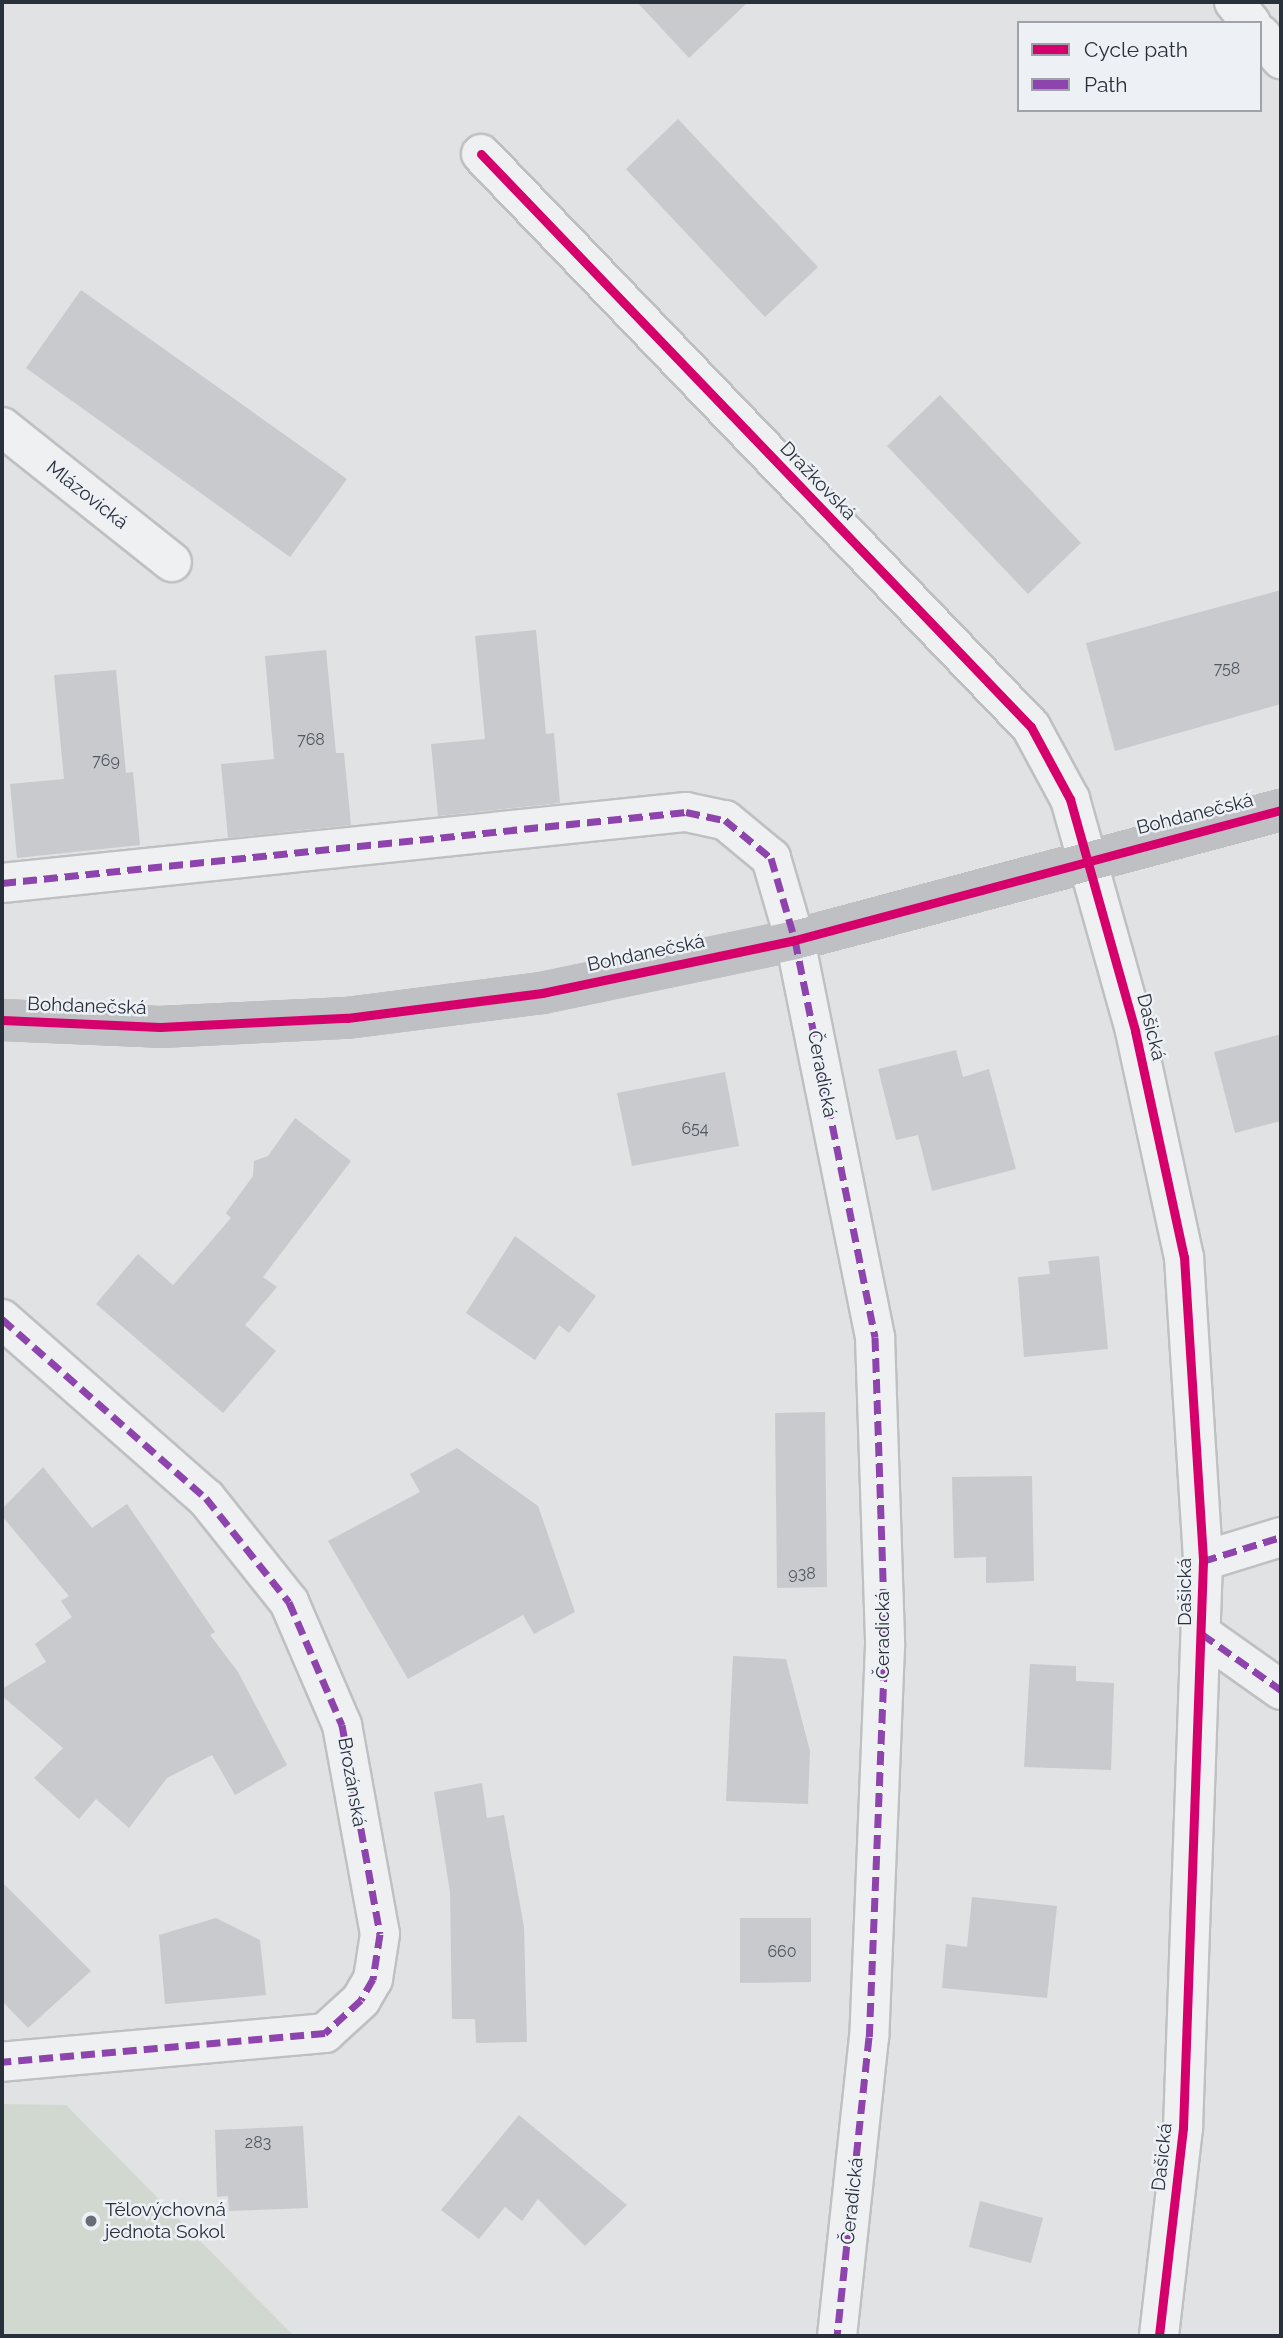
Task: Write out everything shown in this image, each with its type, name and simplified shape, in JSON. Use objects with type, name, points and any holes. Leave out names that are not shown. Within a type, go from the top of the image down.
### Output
[{"type":"street","points":[[1234,2],[1249,21]]},
{"type":"street","points":[[1262,36],[1281,59]]},
{"type":"street","name":"Dražkovská","points":[[481,154],[1031,727],[1070,799],[1089,859]]},
{"type":"street","name":"Mlázovická","points":[[2,427],[172,562]]},
{"type":"street","name":"Bohdanečská","points":[[2,1020],[160,1027],[347,1018],[542,993],[795,940],[1089,859],[1281,810]]},
{"type":"street","points":[[2,883],[686,812],[725,820],[771,858],[795,940]]},
{"type":"street","name":"Dašická","points":[[1089,859],[1135,1031],[1184,1257],[1203,1561],[1183,2128],[1158,2336]]},
{"type":"street","name":"Čeradická","points":[[795,940],[875,1337],[884,1619],[869,2037],[837,2336]]},
{"type":"street","name":"Brozánská","points":[[2,1319],[206,1498],[289,1602],[342,1725],[380,1934],[373,1979],[360,2000],[326,2033],[2,2062]]},
{"type":"street","points":[[1203,1561],[1281,1537]]},
{"type":"street","points":[[1202,1634],[1281,1690]]},
{"type":"shaded area","name":"Tělovýchovná jednota Sokol","points":[[2,2104],[66,2105],[294,2336],[2,2336]]},
{"type":"building","points":[[637,2],[748,2],[689,58]]},
{"type":"building","points":[[678,119],[818,267],[765,317],[626,169]]},
{"type":"building","points":[[81,290],[347,479],[290,557],[26,368]]},
{"type":"building","points":[[940,395],[1081,543],[1028,594],[887,446]]},
{"type":"building","points":[[1281,590],[1281,704],[1115,751],[1086,643]]},
{"type":"building","points":[[536,630],[546,734],[554,733],[560,803],[438,816],[431,744],[485,739],[475,636]]},
{"type":"building","points":[[326,650],[336,753],[344,753],[351,825],[228,838],[221,764],[274,759],[265,656]]},
{"type":"building","points":[[116,670],[126,773],[133,772],[140,845],[17,858],[10,784],[64,779],[54,675]]},
{"type":"building","points":[[1281,1034],[1281,1121],[1235,1133],[1214,1052]]},
{"type":"building","points":[[956,1050],[963,1077],[989,1069],[1016,1169],[932,1191],[918,1135],[896,1140],[878,1069]]},
{"type":"building","points":[[725,1072],[739,1146],[632,1166],[617,1093]]},
{"type":"building","points":[[295,1118],[351,1161],[263,1277],[277,1287],[245,1325],[276,1351],[223,1413],[96,1304],[138,1254],[173,1285],[231,1218],[226,1213],[253,1176],[254,1161],[268,1156]]},
{"type":"building","points":[[515,1236],[596,1296],[569,1333],[559,1325],[535,1360],[466,1313]]},
{"type":"building","points":[[1099,1256],[1108,1349],[1024,1357],[1018,1277],[1050,1274],[1048,1261]]},
{"type":"building","points":[[825,1412],[827,1587],[777,1588],[775,1413]]},
{"type":"building","points":[[457,1448],[538,1506],[575,1612],[534,1634],[523,1615],[408,1679],[328,1541],[420,1492],[410,1474]]},
{"type":"building","points":[[43,1467],[92,1528],[127,1504],[215,1632],[210,1635],[238,1672],[287,1765],[235,1795],[212,1755],[167,1778],[129,1828],[96,1799],[79,1819],[34,1778],[63,1748],[2,1696],[2,1689],[46,1662],[35,1644],[72,1617],[61,1601],[69,1596],[2,1516],[2,1509]]},
{"type":"building","points":[[1032,1476],[1034,1581],[986,1583],[986,1557],[954,1558],[952,1477]]},
{"type":"building","points":[[733,1656],[786,1659],[810,1751],[808,1804],[726,1801]]},
{"type":"building","points":[[1030,1664],[1076,1666],[1076,1681],[1114,1683],[1111,1770],[1024,1767]]},
{"type":"building","points":[[482,1783],[487,1818],[504,1815],[524,1927],[527,2042],[476,2043],[475,2019],[452,2019],[450,1892],[434,1792]]},
{"type":"building","points":[[2,1882],[91,1971],[28,2028],[2,2001]]},
{"type":"building","points":[[972,1897],[1057,1906],[1047,1998],[942,1988],[946,1944],[967,1947]]},
{"type":"building","points":[[216,1918],[260,1940],[266,1995],[165,2004],[159,1935]]},
{"type":"building","points":[[740,1918],[811,1918],[811,1982],[740,1983]]},
{"type":"building","points":[[519,2115],[627,2205],[585,2246],[538,2199],[522,2221],[505,2207],[479,2239],[441,2210]]},
{"type":"building","points":[[303,2126],[308,2208],[229,2211],[228,2196],[217,2197],[215,2130]]},
{"type":"building","points":[[980,2201],[1043,2218],[1031,2263],[969,2247]]},
{"type":"marked path","points":[[2,883],[686,812],[725,820],[771,858],[795,940],[875,1337],[885,1646],[869,2037],[837,2336]]},
{"type":"marked path","points":[[2,1319],[206,1498],[289,1602],[342,1725],[380,1934],[373,1979],[361,2000],[325,2033],[2,2062]]},
{"type":"marked path","points":[[1203,1561],[1281,1537]]},
{"type":"marked path","points":[[1202,1634],[1281,1690]]},
{"type":"cycle path","points":[[481,154],[1031,727],[1070,799],[1135,1031],[1184,1257],[1203,1561],[1183,2128],[1159,2336]]},
{"type":"cycle path","points":[[2,1020],[160,1027],[347,1018],[542,993],[795,940],[1281,810]]},
{"type":"place","name":"Tělovýchovná jednota Sokol","points":[[91,2221]]}]
